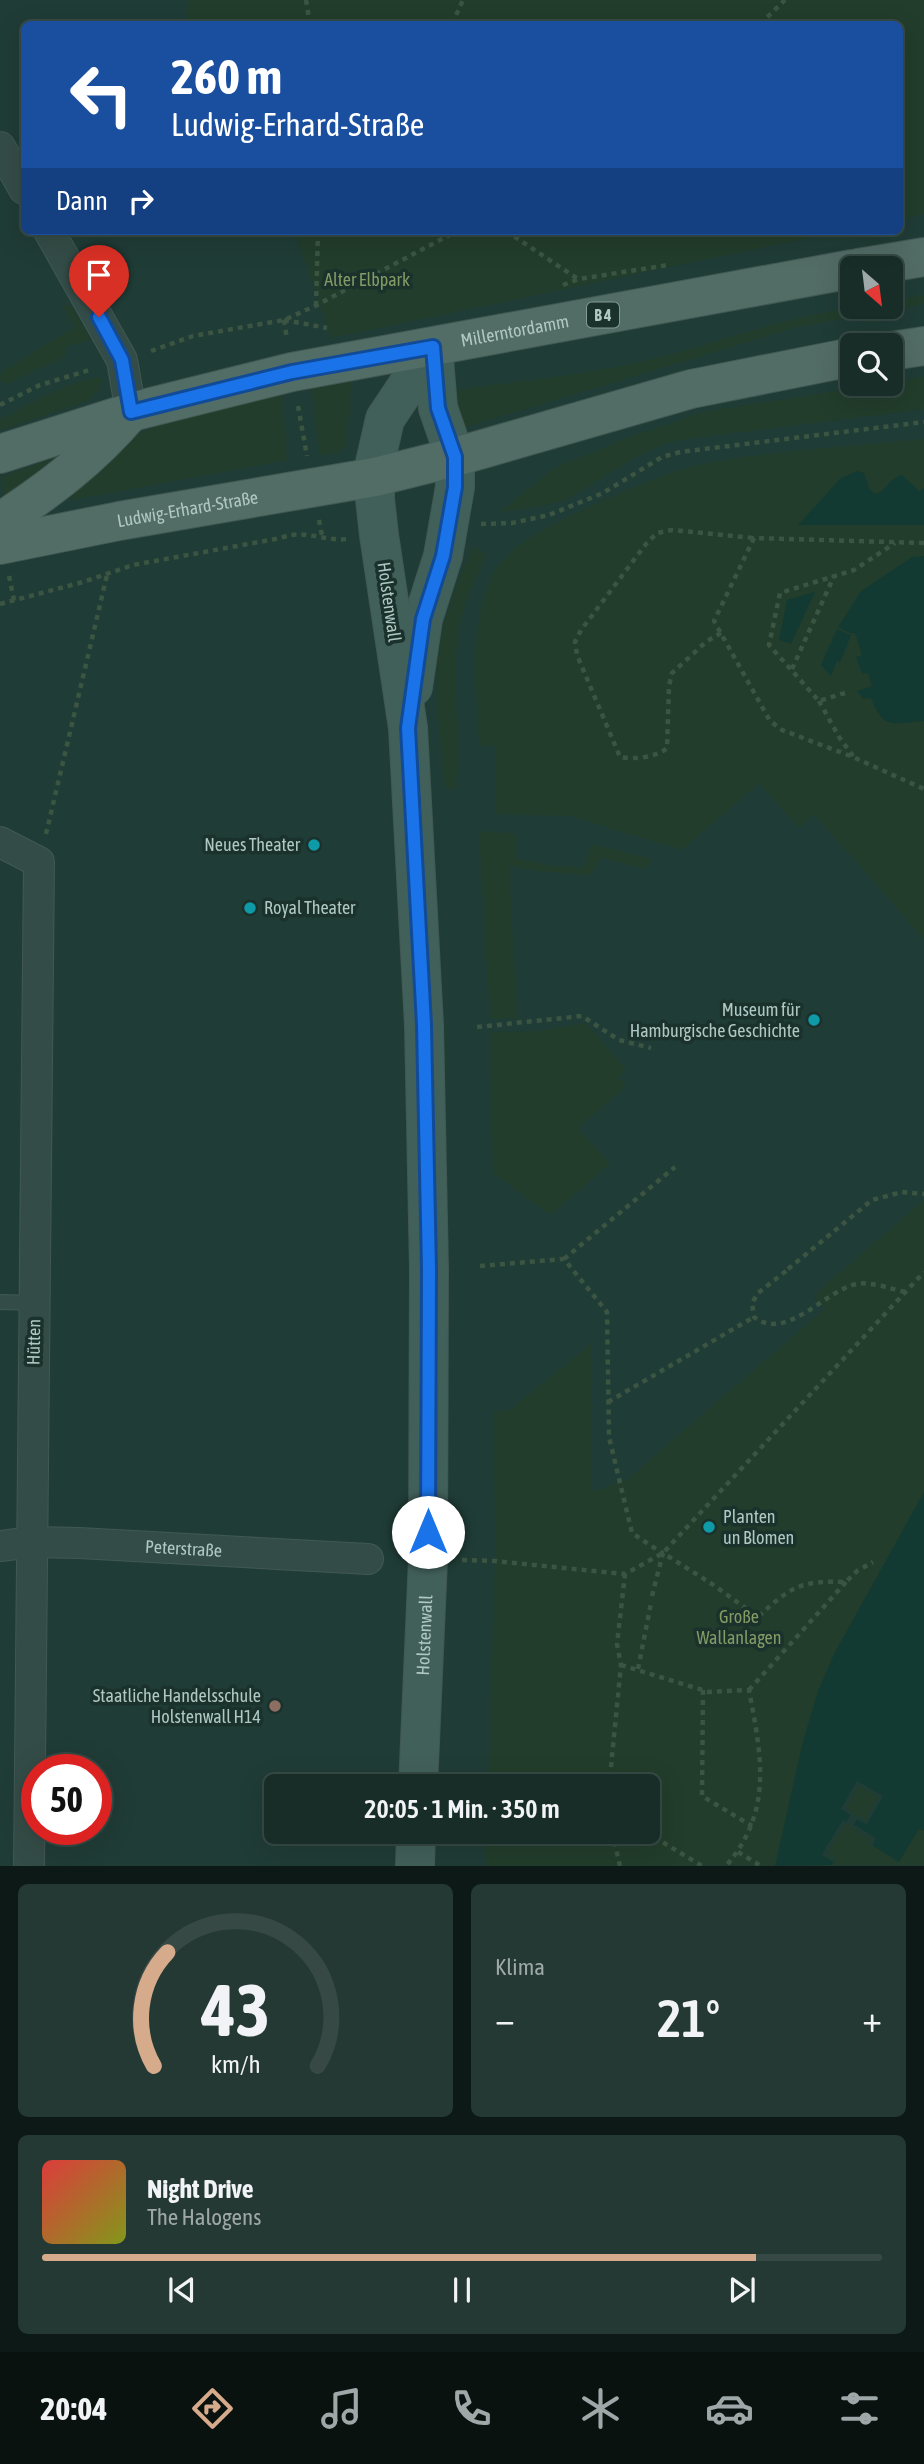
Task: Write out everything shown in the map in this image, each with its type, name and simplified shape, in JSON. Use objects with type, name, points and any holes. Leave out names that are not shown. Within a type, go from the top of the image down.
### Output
[{"type":"main road","points":[[903,260],[924,257]]},
{"type":"main road","name":"Millerntordamm","points":[[433,347],[840,271]]},
{"type":"main road","name":"B 4","points":[[0,454],[131,412],[292,372],[433,347]]},
{"type":"main road","points":[[433,347],[385,419],[375,463],[375,477],[455,457],[691,389],[840,359]]},
{"type":"main road","name":"Holstenwall","points":[[408,728],[423,619],[443,556],[455,487],[455,457],[438,408],[433,347]]},
{"type":"main road","points":[[0,522],[83,463],[131,412]]},
{"type":"main road","name":"Holstenwall","points":[[375,477],[379,535],[408,728],[424,1012],[429,1270],[428,1559],[419,1774]]},
{"type":"main road","name":"Ludwig-Erhard-Straße","points":[[0,545],[119,521],[375,477]]},
{"type":"main road","points":[[415,1866],[416,1844]]},
{"type":"street","points":[[0,147],[21,184]]},
{"type":"street","points":[[51,235],[122,360],[131,412]]},
{"type":"street","points":[[0,842],[39,862]]},
{"type":"street","name":"Hütten","points":[[29,1866],[39,862]]},
{"type":"street","name":"Peterstraße","points":[[0,1546],[32,1542],[368,1559]]},
{"type":"lane","points":[[0,1302],[35,1303]]},
{"type":"path","points":[[306,0],[310,21]]},
{"type":"path","points":[[453,21],[463,0]]},
{"type":"path","points":[[763,21],[785,0]]},
{"type":"path","points":[[316,306],[318,235]]},
{"type":"path","points":[[143,354],[193,336],[284,320],[316,306],[449,235]]},
{"type":"path","points":[[512,235],[579,279]]},
{"type":"path","points":[[0,405],[40,386],[100,366]]},
{"type":"path","points":[[297,402],[307,457]]},
{"type":"path","points":[[486,523],[512,523],[549,516],[603,493],[662,457],[680,452],[924,422]]},
{"type":"path","points":[[318,515],[322,536]]},
{"type":"path","points":[[721,633],[707,641],[672,673],[669,685],[667,748],[655,754],[626,759],[620,757],[577,655],[575,642],[581,630],[657,533],[671,530],[754,538],[924,543]]},
{"type":"path","points":[[0,604],[107,575],[133,565],[281,538],[290,534],[300,533],[339,540],[353,538]]},
{"type":"path","points":[[754,538],[714,621],[770,721],[782,730],[853,757],[924,789]]},
{"type":"path","points":[[853,757],[819,701],[769,646],[780,593],[854,570],[895,543]]},
{"type":"path","points":[[39,862],[107,575]]},
{"type":"path","points":[[792,669],[834,576]]},
{"type":"path","points":[[819,701],[845,693]]},
{"type":"path","points":[[477,1027],[582,1016],[619,1040],[651,1048]]},
{"type":"path","points":[[480,1266],[564,1259],[675,1167]]},
{"type":"path","points":[[905,1292],[859,1283],[830,1294],[813,1308],[778,1325],[761,1323],[754,1317],[752,1303],[758,1293],[872,1200],[902,1192],[924,1194]]},
{"type":"path","points":[[564,1259],[607,1312],[609,1437],[632,1533],[758,1617],[783,1594],[816,1581],[846,1582]]},
{"type":"path","points":[[495,1561],[625,1574],[663,1553],[924,1272]]},
{"type":"path","points":[[608,1402],[754,1317]]},
{"type":"path","points":[[652,1596],[663,1553]]},
{"type":"path","points":[[621,1665],[709,1692],[749,1690],[846,1582],[873,1562]]},
{"type":"path","points":[[610,1774],[621,1665],[617,1644],[625,1574]]},
{"type":"path","points":[[638,1669],[651,1603]]},
{"type":"path","points":[[703,1690],[702,1796],[751,1826]]},
{"type":"path","points":[[726,1866],[738,1852],[751,1826],[757,1810],[761,1780],[760,1751],[749,1690]]},
{"type":"path","points":[[660,1840],[702,1866]]},
{"type":"path","points":[[615,1844],[620,1866]]},
{"type":"path","points":[[738,1852],[761,1866]]},
{"type":"green space","points":[[189,0],[924,0],[924,214],[903,218],[903,21],[189,21]]},
{"type":"green space","name":"Alter Elbpark","points":[[296,235],[822,235],[331,338]]},
{"type":"green space","points":[[924,295],[924,304],[903,308],[903,299]]},
{"type":"green space","points":[[63,307],[72,307],[91,340],[65,347],[66,356],[4,385],[0,373],[75,327]]},
{"type":"green space","points":[[840,310],[841,319],[797,327],[462,428],[449,391],[635,363]]},
{"type":"green space","points":[[102,377],[99,391],[86,401],[0,430],[0,420],[37,400],[62,388]]},
{"type":"green space","points":[[924,377],[924,409],[678,440],[647,451],[561,501],[499,512],[555,468],[622,440],[703,412],[840,390],[840,396],[903,396],[903,380]]},
{"type":"green space","points":[[352,378],[346,446],[338,453],[320,455],[311,384]]},
{"type":"green space","points":[[282,393],[287,460],[71,500],[63,491],[120,444],[151,428]]},
{"type":"green space","points":[[924,439],[924,939],[815,815],[799,828],[759,783],[682,850],[571,816],[496,814],[496,746],[479,745],[477,642],[483,601],[489,582],[511,552],[543,530],[602,501],[659,477],[698,465],[769,454]]},
{"type":"green space","points":[[68,453],[71,461],[4,496],[1,477]]},
{"type":"green space","points":[[473,547],[486,555],[466,603],[458,632],[455,790],[445,787],[437,705],[438,664],[447,614]]},
{"type":"green space","points":[[479,831],[515,834],[515,858],[551,866],[584,868],[592,844],[652,859],[646,869],[601,857],[591,875],[509,866],[517,1018],[490,1019]]},
{"type":"green space","points":[[586,1023],[626,1070],[618,1077],[626,1086],[578,1128],[610,1164],[550,1215],[493,1173],[490,1032],[539,1031]]},
{"type":"green space","name":"Planten un Blomen","points":[[924,1200],[924,1865],[485,1866],[486,1844],[660,1844],[660,1774],[488,1774],[495,1561],[494,1412],[510,1410],[591,1344],[592,1492],[627,1480],[826,1308],[813,1296]]},
{"type":"shaded area","points":[[857,471],[864,473],[870,490],[876,494],[894,478],[902,475],[919,491],[924,488],[924,525],[798,525],[841,478]]},
{"type":"shaded area","points":[[924,556],[924,721],[890,723],[880,716],[871,698],[863,699],[857,691],[872,686],[868,673],[862,674],[856,657],[862,655],[855,633],[838,627],[861,591],[912,557]]},
{"type":"shaded area","points":[[815,592],[791,644],[779,640],[787,600]]},
{"type":"shaded area","points":[[837,629],[851,635],[840,663],[837,661],[831,676],[821,665]]},
{"type":"shaded area","points":[[924,1492],[924,1831],[919,1829],[899,1862],[872,1845],[876,1838],[853,1825],[857,1819],[866,1824],[883,1796],[857,1781],[841,1809],[851,1815],[846,1822],[843,1820],[822,1855],[834,1862],[831,1865],[775,1866],[802,1745],[818,1691],[835,1652]]},
{"type":"pier","points":[[857,1781],[883,1796],[867,1824],[857,1819],[853,1824],[876,1838],[871,1848],[871,1840],[849,1824],[844,1825],[827,1853],[836,1859],[837,1863],[822,1854],[843,1820],[846,1822],[851,1815],[841,1809]],"holes":[[[859,1786],[878,1797],[865,1820],[858,1815],[854,1816],[853,1812],[846,1808]]]},
{"type":"place","name":"Neues Theater","points":[[314,845]]},
{"type":"place","name":"Royal Theater","points":[[250,908]]},
{"type":"place","name":"Museum für Hamburgische Geschichte","points":[[814,1020]]},
{"type":"place","name":"Planten un Blomen","points":[[709,1527]]},
{"type":"place","name":"Staatliche Handelsschule Holstenwall H14","points":[[275,1706]]},
{"type":"route","points":[[99,317],[122,360],[131,412],[292,372],[433,347],[438,408],[455,457],[455,487],[443,556],[423,619],[408,728],[424,1025],[429,1270],[428,1532]]},
{"type":"park label","name":"Große Wallanlagen","points":[[739,1627]]}]
